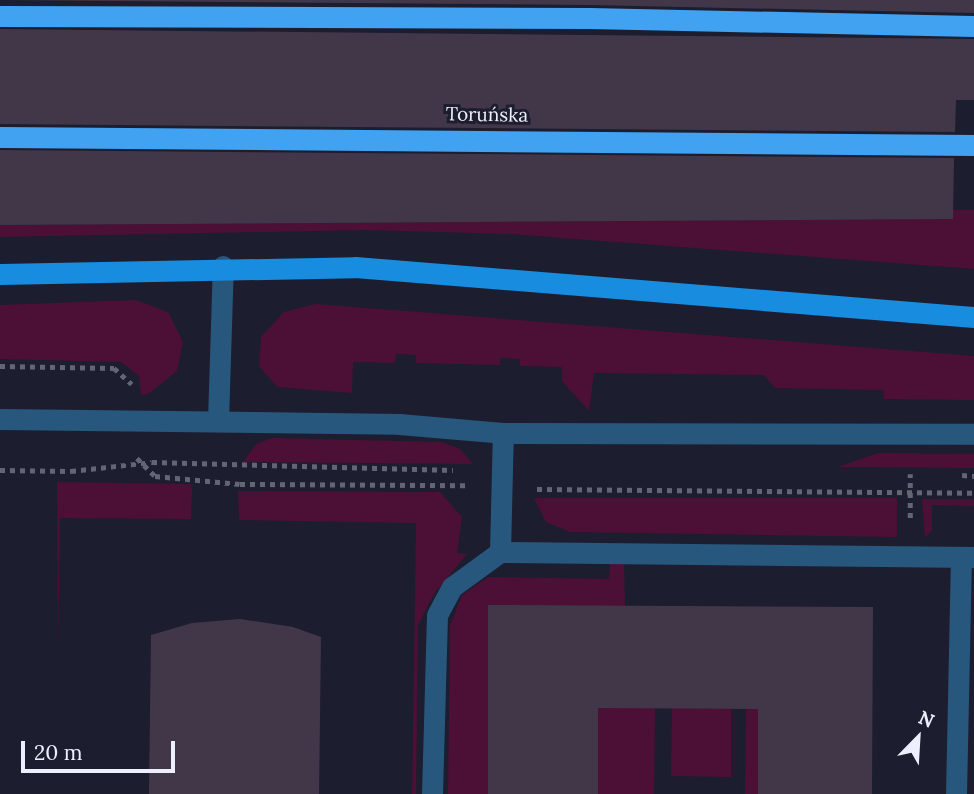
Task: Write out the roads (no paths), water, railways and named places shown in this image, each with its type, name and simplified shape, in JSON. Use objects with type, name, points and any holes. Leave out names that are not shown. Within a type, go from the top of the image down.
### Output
[{"type":"highway","points":[[0,16],[589,18],[974,26]]},
{"type":"highway","name":"Toruńska","points":[[0,137],[974,145]]},
{"type":"main road","points":[[0,274],[223,265],[405,270],[974,317]]},
{"type":"street","points":[[218,421],[223,265]]},
{"type":"street","points":[[0,419],[399,424],[503,433],[974,434]]},
{"type":"street","points":[[500,552],[503,433]]},
{"type":"street","points":[[432,794],[437,615],[452,587],[500,552],[967,558],[956,794]]}]
